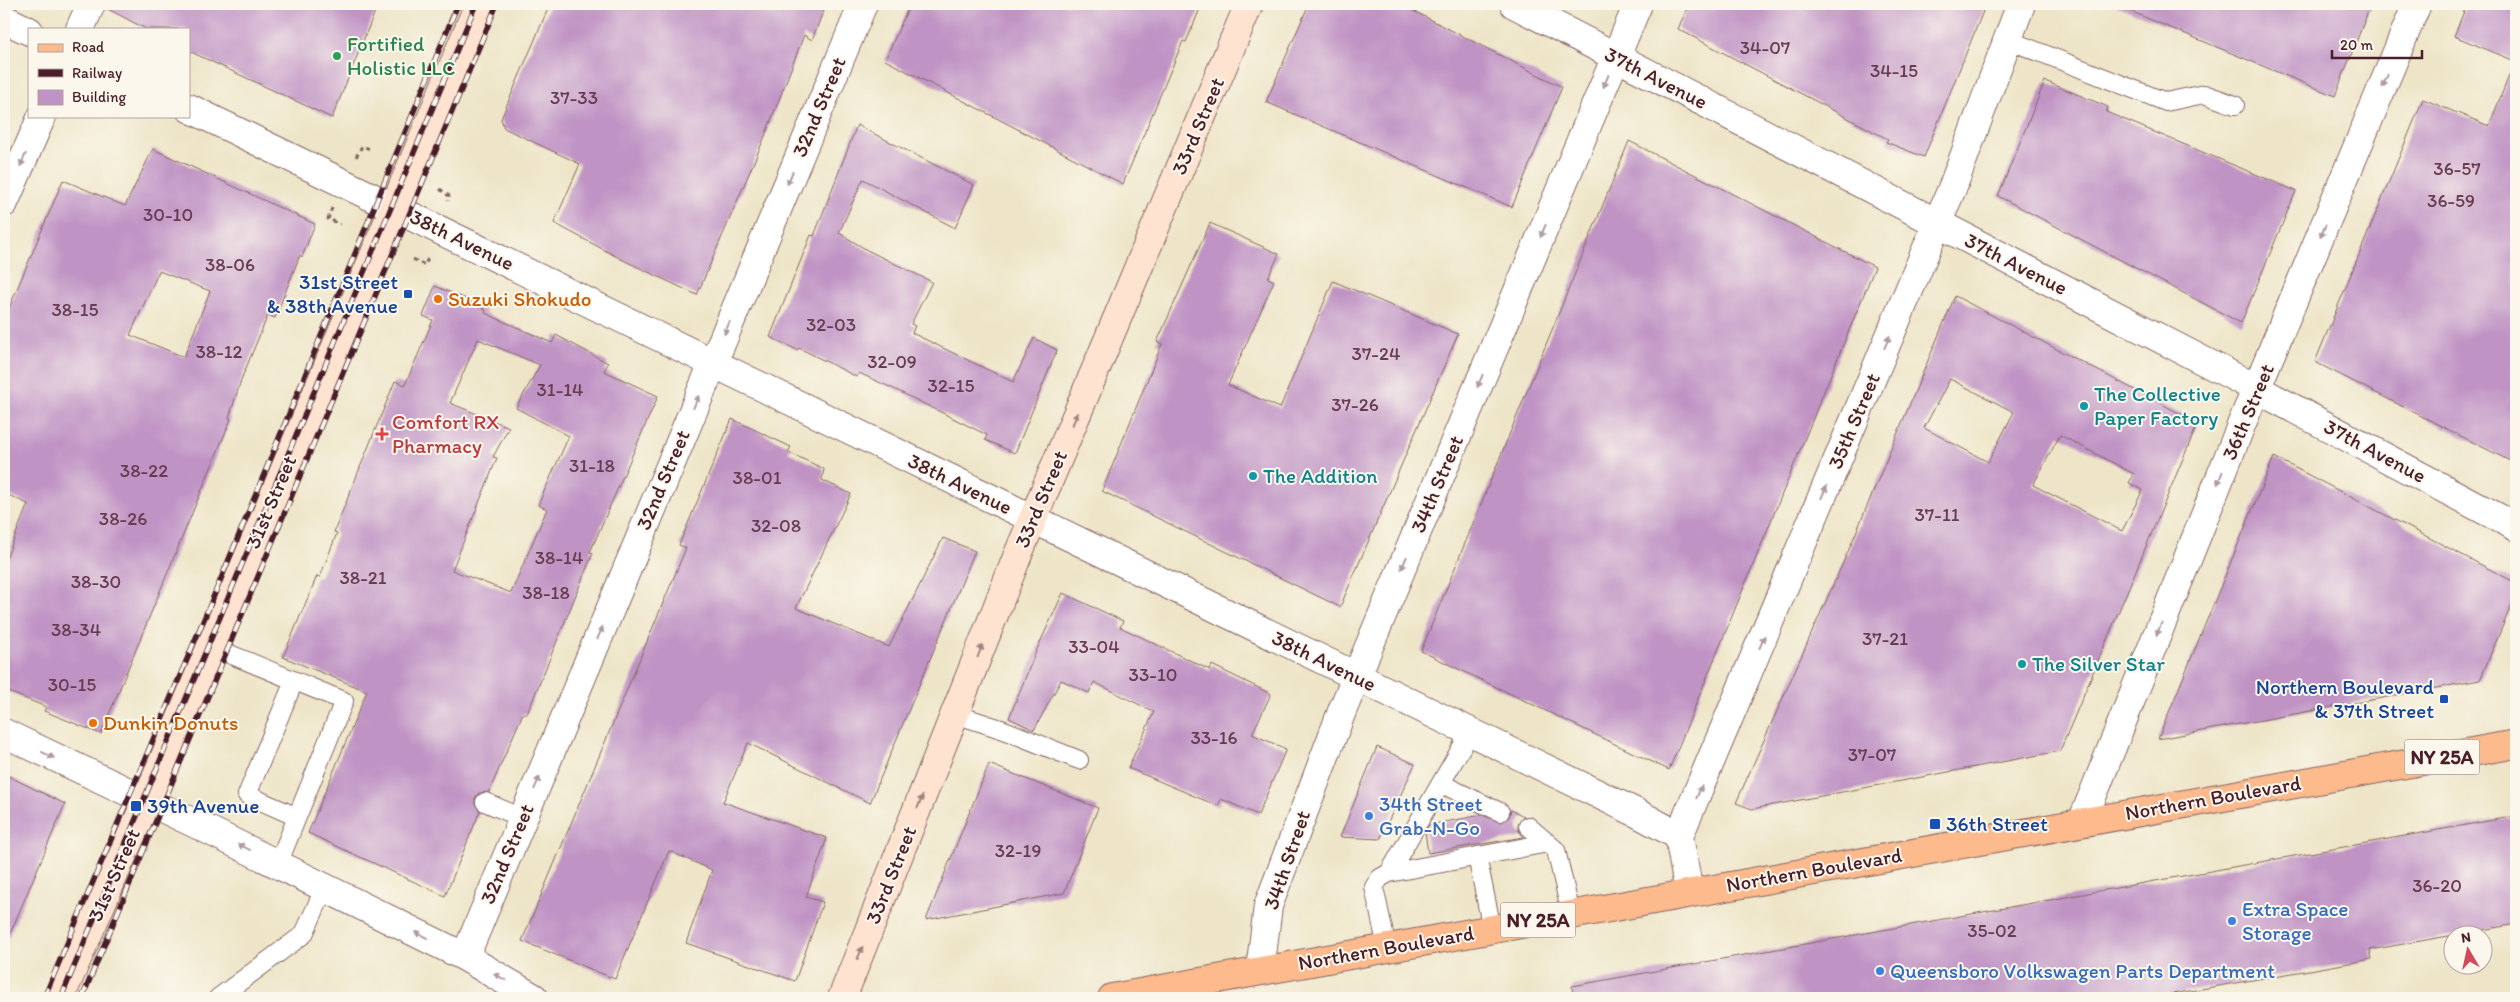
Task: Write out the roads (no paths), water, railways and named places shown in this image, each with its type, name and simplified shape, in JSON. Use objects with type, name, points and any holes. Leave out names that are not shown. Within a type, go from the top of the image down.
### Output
[{"type":"main road","name":"31st Street","points":[[60,998],[146,802],[479,4]]},
{"type":"main road","name":"33rd Street","points":[[842,998],[1033,520],[1249,4]]},
{"type":"main road","name":"Northern Boulevard","points":[[1112,998],[2516,744]]},
{"type":"street","points":[[80,28],[91,4]]},
{"type":"street","name":"32nd Street","points":[[465,957],[862,4]]},
{"type":"street","name":"37th Avenue","points":[[1514,4],[2257,389],[2516,527]]},
{"type":"street","name":"34th Street","points":[[1260,971],[1268,906],[1356,677],[1638,4]]},
{"type":"street","name":"35th Street","points":[[1679,836],[1953,186],[2021,4]]},
{"type":"street","name":"36th Street","points":[[2082,822],[2257,389],[2417,4]]},
{"type":"street","points":[[4,19],[28,31]]},
{"type":"street","name":"38th Avenue","points":[[190,108],[1356,677],[1471,731],[1679,836]]},
{"type":"street","points":[[4,203],[41,118]]},
{"type":"street","points":[[4,734],[325,887],[465,957],[534,998]]},
{"type":"street","points":[[1679,836],[1689,893]]},
{"type":"lane","points":[[2006,40],[2166,102],[2204,94],[2235,105]]},
{"type":"lane","points":[[210,646],[344,701],[278,864]]},
{"type":"lane","points":[[294,680],[247,795],[297,817]]},
{"type":"lane","points":[[955,714],[1004,730],[1078,760]]},
{"type":"lane","points":[[1389,873],[1471,731]]},
{"type":"lane","points":[[1442,784],[1500,812]]},
{"type":"lane","points":[[484,802],[522,818]]},
{"type":"lane","points":[[1528,826],[1556,850],[1571,914]]},
{"type":"lane","points":[[1386,948],[1374,887],[1380,878],[1389,873],[1548,843]]},
{"type":"lane","points":[[1477,856],[1492,929]]},
{"type":"lane","points":[[218,998],[304,934],[325,887]]},
{"type":"railway","points":[[44,998],[220,581],[458,4]]},
{"type":"railway","points":[[61,998],[476,4]]},
{"type":"railway","points":[[82,998],[497,4]]},
{"type":"place","name":"Fortified Holistic LLC","points":[[337,56]]},
{"type":"place","name":"31st Street & 38th Avenue","points":[[408,294]]},
{"type":"place","name":"Suzuki Shokudo","points":[[438,299]]},
{"type":"place","name":"The Collective Paper Factory","points":[[2084,406]]},
{"type":"place","name":"Comfort RX Pharmacy","points":[[382,434]]},
{"type":"place","name":"The Addition","points":[[1253,476]]},
{"type":"place","name":"The Silver Star","points":[[2022,664]]},
{"type":"place","name":"Northern Boulevard & 37th Street","points":[[2444,699]]},
{"type":"place","name":"Dunkin Donuts","points":[[93,723]]},
{"type":"place","name":"39th Avenue","points":[[136,806]]},
{"type":"place","name":"34th Street Grab-N-Go","points":[[1369,816]]},
{"type":"place","name":"36th Street","points":[[1935,824]]},
{"type":"place","name":"Extra Space Storage","points":[[2232,921]]},
{"type":"place","name":"Queensboro Volkswagen Parts Department","points":[[1880,971]]}]
